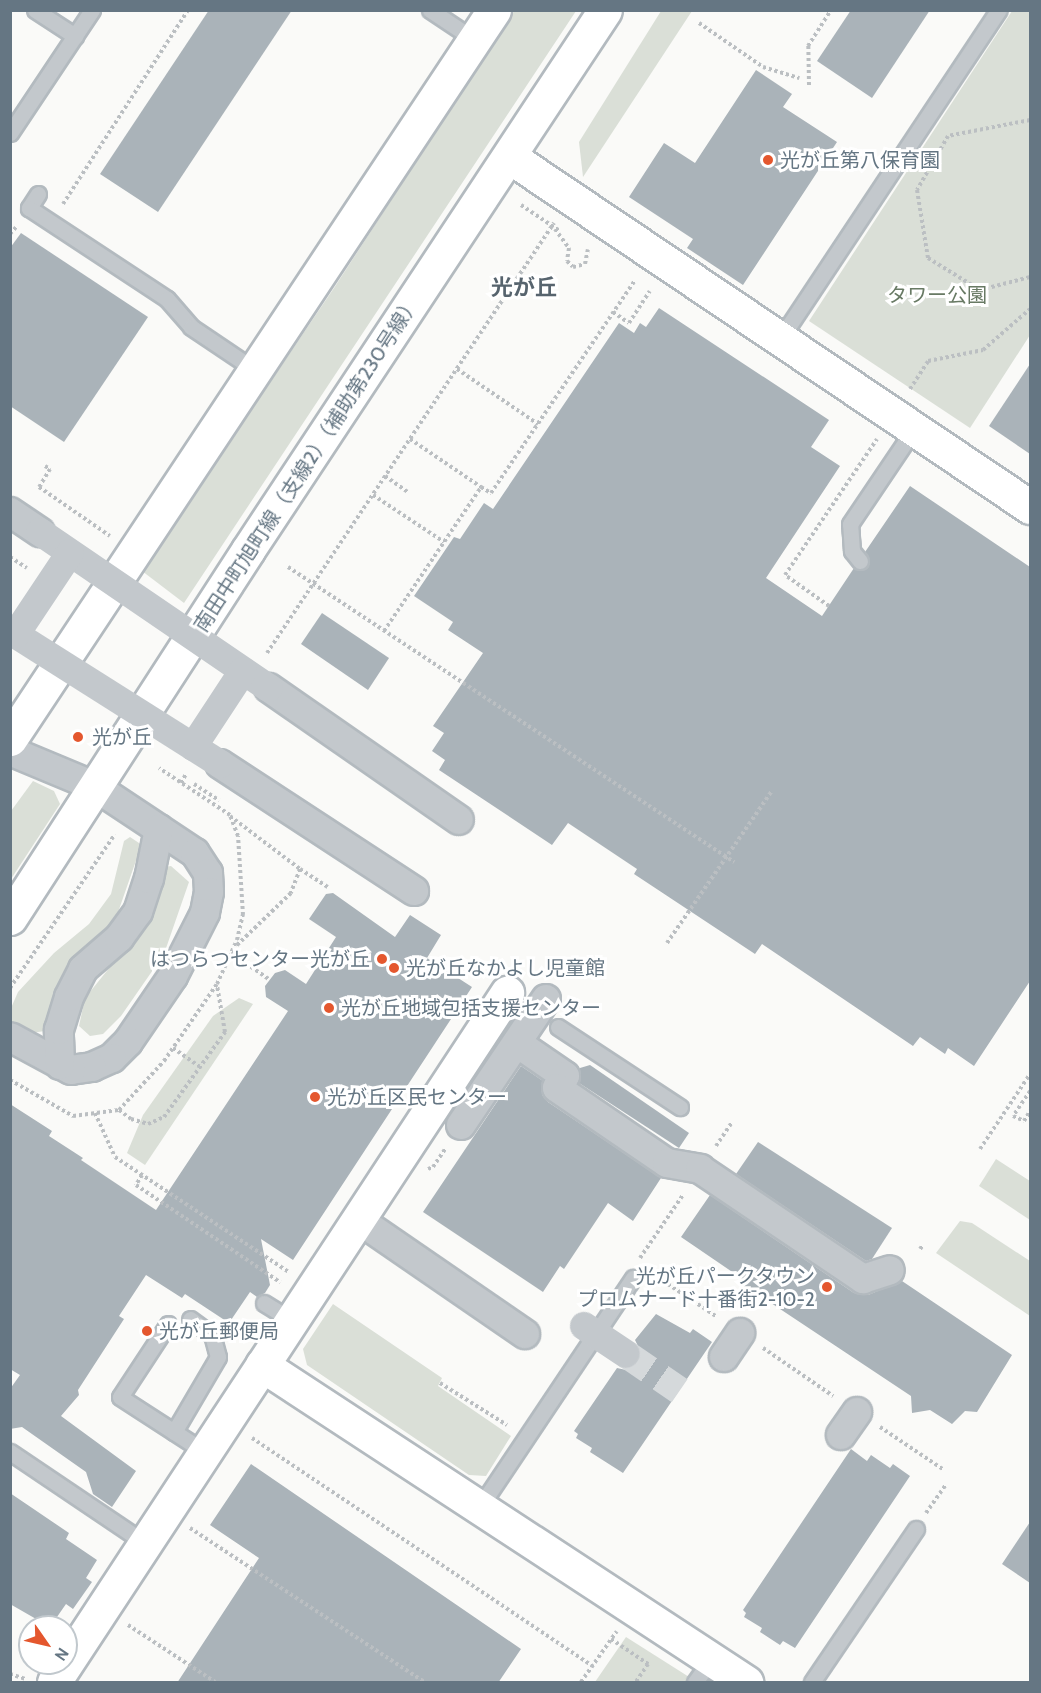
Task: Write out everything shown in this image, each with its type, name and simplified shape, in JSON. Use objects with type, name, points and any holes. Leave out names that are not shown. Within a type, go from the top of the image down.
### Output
[{"type":"street","points":[[10,740],[494,10]]},
{"type":"street","name":"南田中町旭町線（支線2）（補助第230号線）","points":[[10,918],[94,786],[605,10]]},
{"type":"street","points":[[510,157],[1030,507]]},
{"type":"street","points":[[10,512],[70,553],[253,666],[269,688],[459,820]]},
{"type":"street","points":[[70,553],[14,632],[191,758],[220,764],[414,891]]},
{"type":"street","points":[[191,758],[253,666]]},
{"type":"street","points":[[10,751],[94,786],[159,829],[202,861],[208,873],[209,892],[205,913],[173,976],[128,1042],[112,1058],[92,1067],[71,1070],[10,1037]]},
{"type":"street","points":[[60,1065],[59,1030],[69,997],[83,969],[119,938],[138,912],[149,879],[159,829]]},
{"type":"street","points":[[461,1125],[517,1043],[526,999]]},
{"type":"street","points":[[54,1683],[291,1320],[526,999]]},
{"type":"street","points":[[517,1043],[565,1076],[557,1088],[667,1163],[700,1169],[863,1279],[890,1270]]},
{"type":"street","points":[[375,1231],[525,1334]]},
{"type":"street","points":[[584,1326],[626,1354]]},
{"type":"street","points":[[724,1357],[740,1333]]},
{"type":"street","points":[[262,1365],[479,1508],[703,1671],[746,1683]]},
{"type":"lane","points":[[36,10],[75,36]]},
{"type":"lane","points":[[10,133],[92,10]]},
{"type":"lane","points":[[430,10],[475,40]]},
{"type":"lane","points":[[780,339],[999,10]]},
{"type":"lane","points":[[38,194],[29,208],[167,299],[191,327],[255,370]]},
{"type":"lane","points":[[860,561],[852,551],[850,524],[914,429]]},
{"type":"lane","points":[[558,1027],[680,1107]]},
{"type":"lane","points":[[479,1508],[633,1278]]},
{"type":"lane","points":[[264,1303],[291,1320]]},
{"type":"lane","points":[[174,1432],[218,1357],[212,1335],[190,1319]]},
{"type":"lane","points":[[168,1324],[120,1397],[205,1452]]},
{"type":"lane","points":[[10,1452],[146,1543]]},
{"type":"lane","points":[[812,1683],[916,1529]]},
{"type":"path","points":[[10,234],[15,226],[38,241],[188,10]]},
{"type":"path","points":[[809,84],[807,46],[831,10]]},
{"type":"path","points":[[699,23],[763,67],[799,78]]},
{"type":"path","points":[[1030,120],[948,136],[917,190],[928,258],[980,290],[1030,277]]},
{"type":"path","points":[[253,666],[313,584],[557,219]]},
{"type":"path","points":[[552,226],[569,248],[567,261],[573,267],[585,264],[590,255],[584,245]]},
{"type":"path","points":[[410,439],[491,493],[635,280]]},
{"type":"path","points":[[613,312],[629,323],[650,291]]},
{"type":"path","points":[[905,396],[928,361],[983,350],[1030,309]]},
{"type":"path","points":[[457,369],[537,424]]},
{"type":"path","points":[[45,466],[50,469],[39,488],[110,536]]},
{"type":"path","points":[[385,476],[408,492]]},
{"type":"path","points":[[384,632],[482,487]]},
{"type":"path","points":[[373,495],[444,542]]},
{"type":"path","points":[[288,567],[734,862]]},
{"type":"path","points":[[180,783],[191,758]]},
{"type":"path","points":[[184,778],[219,800]]},
{"type":"path","points":[[667,943],[772,791]]},
{"type":"path","points":[[230,815],[328,887]]},
{"type":"path","points":[[10,988],[115,834]]},
{"type":"path","points":[[270,980],[232,951],[291,893],[300,868]]},
{"type":"path","points":[[119,1110],[131,1119],[148,1124],[164,1117],[198,1066],[225,1032],[217,984]]},
{"type":"path","points":[[173,1048],[198,1066]]},
{"type":"path","points":[[980,1149],[1030,1074]]},
{"type":"path","points":[[1030,1090],[1013,1116],[1024,1121],[1030,1111]]},
{"type":"path","points":[[95,1113],[115,1157],[300,1279]]},
{"type":"path","points":[[142,1175],[136,1185],[288,1287]]},
{"type":"path","points":[[440,1383],[505,1427],[512,1418]]},
{"type":"path","points":[[242,1431],[593,1666]]},
{"type":"path","points":[[916,1529],[946,1484]]},
{"type":"path","points":[[181,1522],[424,1683]]},
{"type":"path","points":[[118,1618],[215,1683]]},
{"type":"path","points":[[581,1683],[622,1623]]},
{"type":"path","points":[[611,1639],[648,1664],[636,1683]]},
{"type":"green space","points":[[514,11],[576,11],[184,603],[142,571],[334,288]]},
{"type":"green space","points":[[661,11],[692,11],[583,177],[579,142]]},
{"type":"green space","name":"タワー公園","points":[[1012,11],[1030,11],[1030,335],[970,428],[809,321]]},
{"type":"green space","points":[[33,781],[54,791],[60,804],[11,879],[11,811]]},
{"type":"green space","points":[[130,837],[139,843],[139,852],[115,921],[64,972],[49,1024],[45,1031],[31,1033],[11,1021],[11,1008],[18,992],[54,953],[89,924],[111,894],[124,841]]},
{"type":"green space","points":[[171,866],[189,882],[164,954],[121,1016],[103,1034],[90,1036],[79,1026],[85,998],[144,925],[165,867]]},
{"type":"green space","points":[[239,998],[253,1004],[145,1165],[127,1153],[143,1115],[213,1016]]},
{"type":"green space","points":[[996,1159],[1030,1181],[1030,1220],[979,1186]]},
{"type":"green space","points":[[960,1221],[972,1223],[1030,1261],[1030,1316],[936,1253]]},
{"type":"green space","points":[[333,1304],[442,1378],[438,1386],[511,1436],[486,1476],[469,1475],[307,1365],[303,1349]]},
{"type":"green space","points":[[626,1637],[697,1682],[595,1682]]},
{"type":"building","points":[[209,10],[292,10],[158,212],[100,174]]},
{"type":"building","points":[[851,10],[930,10],[872,98],[817,61]]},
{"type":"building","points":[[756,70],[792,94],[783,107],[837,142],[743,285],[687,248],[693,239],[629,197],[664,143],[695,163]]},
{"type":"building","points":[[21,233],[148,317],[64,442],[10,406],[10,248]]},
{"type":"building","points":[[659,308],[829,420],[811,447],[840,466],[766,578],[822,616],[854,568],[862,570],[869,565],[865,552],[910,486],[1030,567],[1030,981],[974,1066],[948,1048],[945,1054],[920,1037],[913,1046],[762,944],[755,954],[634,874],[637,869],[568,823],[552,845],[439,770],[445,760],[432,751],[444,733],[433,726],[483,653],[448,630],[453,622],[414,596],[454,537],[460,539],[484,503],[493,509],[619,323],[634,333],[640,323],[646,327]]},
{"type":"building","points":[[1030,364],[1030,454],[989,426]]},
{"type":"building","points":[[322,613],[389,658],[368,690],[301,644]]},
{"type":"building","points":[[333,893],[395,937],[410,915],[441,935],[427,958],[472,987],[293,1260],[261,1239],[270,1285],[265,1293],[257,1297],[250,1292],[229,1323],[185,1294],[182,1298],[146,1275],[119,1316],[124,1319],[78,1390],[79,1395],[61,1416],[136,1471],[112,1507],[93,1494],[86,1472],[22,1427],[10,1429],[10,1389],[20,1375],[10,1369],[10,1104],[52,1131],[49,1136],[83,1158],[81,1160],[156,1210],[288,1011],[266,997],[265,986],[275,973],[285,970],[306,984],[336,937],[309,919],[326,894]]},
{"type":"building","points":[[590,1065],[689,1133],[679,1148],[579,1083],[580,1068]]},
{"type":"building","points":[[521,1066],[543,1081],[542,1095],[548,1102],[661,1178],[633,1221],[608,1203],[564,1269],[560,1266],[543,1292],[423,1212]]},
{"type":"building","points":[[758,1142],[892,1228],[872,1259],[866,1261],[736,1174]]},
{"type":"building","name":"光が丘パークタウン プロムナード十番街2-10-2","points":[[710,1195],[854,1293],[868,1295],[902,1281],[1012,1355],[977,1412],[965,1411],[952,1424],[930,1410],[912,1413],[911,1396],[765,1299],[736,1300],[747,1282],[681,1237]]},
{"type":"building","points":[[656,1314],[690,1333],[693,1329],[712,1342],[623,1473],[590,1452],[592,1448],[576,1438],[578,1434],[574,1431],[617,1368],[626,1370],[639,1364],[642,1354],[635,1340]]},
{"type":"building","points":[[851,1449],[867,1461],[871,1455],[890,1468],[893,1464],[910,1476],[795,1648],[783,1641],[780,1645],[760,1632],[762,1628],[744,1617],[746,1613],[743,1610]]},
{"type":"building","points":[[251,1464],[521,1649],[498,1683],[177,1683],[259,1558],[210,1525]]},
{"type":"building","points":[[10,1493],[69,1533],[66,1539],[97,1560],[86,1578],[92,1582],[73,1609],[66,1604],[58,1615],[29,1615],[10,1604]]},
{"type":"building","points":[[1030,1522],[1030,1583],[1002,1564]]},
{"type":"tunnel","points":[[626,1354],[680,1391]]},
{"type":"place","name":"光が丘第八保育園","points":[[768,160]]},
{"type":"place","name":"光が丘","points":[[78,737]]},
{"type":"place","name":"はつらつセンター光が丘","points":[[382,959]]},
{"type":"place","name":"光が丘なかよし児童館","points":[[394,968]]},
{"type":"place","name":"光が丘地域包括支援センター","points":[[329,1008]]},
{"type":"place","name":"光が丘区民センター","points":[[315,1097]]},
{"type":"place","name":"光が丘パークタウン プロムナード十番街2-10-2","points":[[827,1287]]},
{"type":"place","name":"光が丘郵便局","points":[[147,1331]]},
{"type":"district","name":"光が丘","points":[[524,288]]}]
